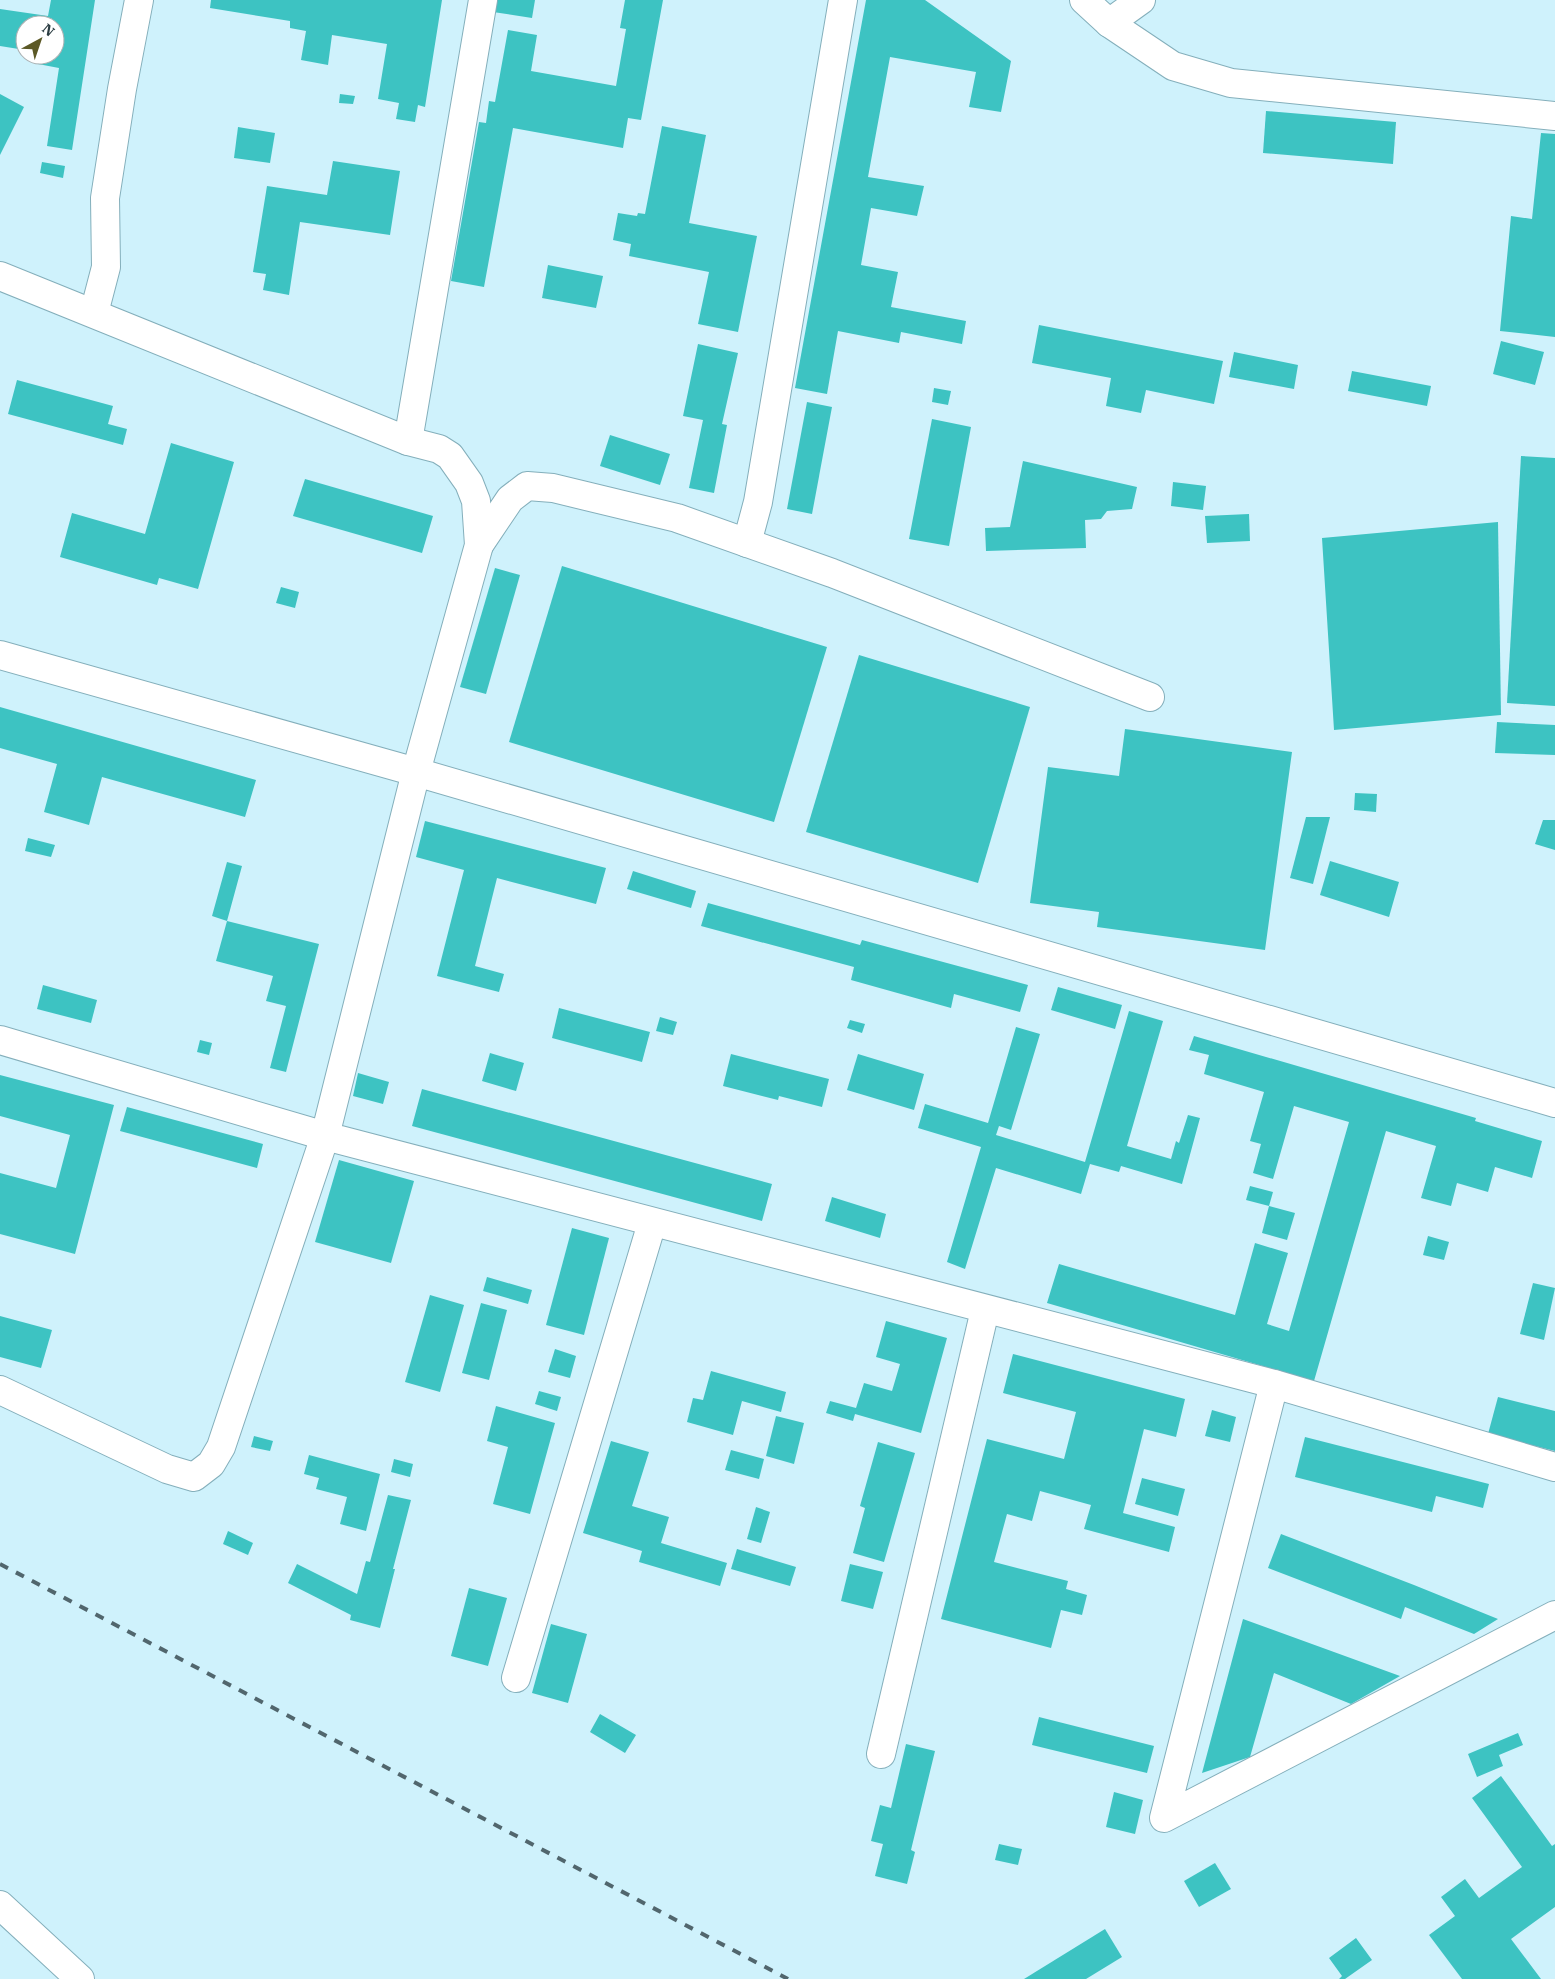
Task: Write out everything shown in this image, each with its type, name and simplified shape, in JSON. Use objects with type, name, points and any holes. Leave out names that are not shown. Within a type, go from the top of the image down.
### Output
[{"type":"street","points":[[94,313],[106,267],[105,198],[122,89],[139,0]]},
{"type":"street","points":[[408,441],[483,0]]},
{"type":"street","points":[[747,543],[761,482],[843,0]]},
{"type":"street","points":[[1084,0],[1110,23],[1173,66],[1231,83],[1555,116]]},
{"type":"street","points":[[1110,23],[1142,0]]},
{"type":"street","points":[[0,276],[408,441],[439,449],[450,456],[470,483],[476,501],[479,545]]},
{"type":"street","points":[[0,1390],[167,1468],[194,1477],[211,1464],[221,1447],[325,1136],[416,772],[479,545],[510,499],[527,486],[554,488],[677,518],[832,573],[1150,697]]},
{"type":"street","points":[[0,655],[416,772],[1555,1103]]},
{"type":"street","points":[[0,1040],[325,1136],[1274,1384],[1555,1467]]},
{"type":"street","points":[[516,1678],[652,1223]]},
{"type":"street","points":[[881,1754],[986,1310]]},
{"type":"street","points":[[1274,1384],[1164,1818],[1555,1615]]},
{"type":"street","points":[[0,1905],[80,1979]]},
{"type":"building","points":[[51,0],[95,0],[72,150],[47,146],[59,68],[43,65],[65,65],[65,15],[48,15]]},
{"type":"building","points":[[211,0],[442,0],[425,107],[418,105],[415,122],[396,119],[399,103],[378,99],[387,44],[332,35],[328,65],[301,60],[306,31],[290,28],[290,21],[210,8]]},
{"type":"building","points":[[495,0],[535,0],[532,18],[493,12]]},
{"type":"building","points":[[625,0],[663,0],[641,120],[628,118],[623,148],[513,128],[484,287],[451,281],[479,122],[486,123],[489,101],[495,102],[508,30],[537,35],[531,71],[616,86],[626,29],[620,28]]},
{"type":"building","points":[[866,0],[925,0],[1011,61],[1001,112],[969,107],[976,72],[890,57],[868,177],[924,186],[917,216],[871,208],[861,265],[898,272],[891,307],[966,321],[962,344],[901,332],[899,343],[838,331],[827,394],[795,388]]},
{"type":"building","points":[[0,9],[41,15],[15,15],[15,48],[0,46]]},
{"type":"building","points":[[0,94],[24,107],[0,155]]},
{"type":"building","points":[[340,94],[355,96],[353,104],[339,103]]},
{"type":"building","points":[[1266,111],[1396,122],[1393,164],[1263,153]]},
{"type":"building","points":[[662,126],[706,135],[689,223],[757,236],[738,332],[698,324],[709,272],[629,256],[631,244],[613,240],[618,213],[637,216],[638,213],[645,214]]},
{"type":"building","points":[[238,127],[275,133],[270,163],[234,158]]},
{"type":"building","points":[[1541,133],[1555,134],[1555,337],[1500,331],[1511,216],[1532,219]]},
{"type":"building","points":[[333,161],[400,171],[390,235],[300,222],[289,295],[263,290],[266,274],[253,272],[267,186],[327,195]]},
{"type":"building","points":[[42,162],[65,166],[63,178],[40,173]]},
{"type":"building","points":[[548,265],[603,276],[596,308],[542,298]]},
{"type":"building","points":[[1039,325],[1223,361],[1214,404],[1146,390],[1141,413],[1106,406],[1111,378],[1032,363]]},
{"type":"building","points":[[1501,341],[1544,352],[1535,385],[1493,374]]},
{"type":"building","points":[[698,344],[738,353],[722,424],[727,425],[714,493],[689,488],[703,420],[683,416]]},
{"type":"building","points":[[1234,352],[1298,365],[1294,389],[1229,377]]},
{"type":"building","points":[[1352,371],[1431,386],[1427,406],[1348,391]]},
{"type":"building","points":[[17,380],[113,406],[108,424],[127,429],[123,445],[8,414]]},
{"type":"building","points":[[934,388],[951,391],[948,405],[932,402]]},
{"type":"building","points":[[807,402],[832,407],[812,514],[787,509]]},
{"type":"building","points":[[932,419],[971,427],[949,546],[909,539]]},
{"type":"building","points":[[610,435],[670,454],[660,485],[600,466]]},
{"type":"building","points":[[171,443],[234,462],[198,589],[159,578],[157,585],[60,557],[72,513],[145,534]]},
{"type":"building","points":[[1521,456],[1555,458],[1555,706],[1507,703]]},
{"type":"building","points":[[1023,461],[1137,487],[1132,509],[1107,511],[1101,519],[1085,520],[1086,548],[986,551],[985,528],[1010,527]]},
{"type":"building","points":[[305,479],[433,516],[422,553],[293,516]]},
{"type":"building","points":[[1173,482],[1206,486],[1203,510],[1171,506]]},
{"type":"building","points":[[1249,514],[1250,541],[1207,543],[1205,516]]},
{"type":"building","points":[[1498,522],[1501,715],[1334,730],[1322,538]]},
{"type":"building","points":[[562,566],[827,647],[774,822],[509,742]]},
{"type":"building","points":[[495,568],[520,575],[486,694],[460,687]]},
{"type":"building","points":[[281,587],[299,592],[295,608],[276,603]]},
{"type":"building","points":[[859,655],[1030,707],[978,883],[806,832]]},
{"type":"building","points":[[0,707],[256,780],[245,817],[102,777],[89,825],[44,812],[57,764],[0,748]]},
{"type":"building","points":[[1497,722],[1555,725],[1555,755],[1495,753]]},
{"type":"building","points":[[1125,729],[1292,752],[1265,950],[1097,927],[1099,912],[1030,903],[1048,767],[1119,776]]},
{"type":"building","points":[[1355,793],[1377,794],[1376,812],[1354,810]]},
{"type":"building","points":[[1306,817],[1330,817],[1313,884],[1290,878]]},
{"type":"building","points":[[1543,820],[1555,820],[1555,850],[1535,844]]},
{"type":"building","points":[[425,821],[606,868],[596,904],[497,878],[475,966],[504,974],[499,992],[437,976],[464,870],[416,857]]},
{"type":"building","points":[[28,838],[55,845],[51,857],[25,851]]},
{"type":"building","points":[[1330,861],[1399,882],[1389,917],[1320,895]]},
{"type":"building","points":[[227,862],[242,866],[227,921],[212,916]]},
{"type":"building","points":[[633,871],[696,891],[691,908],[627,889]]},
{"type":"building","points":[[708,903],[860,945],[862,940],[1028,985],[1020,1012],[954,994],[951,1008],[851,980],[854,967],[701,926]]},
{"type":"building","points":[[227,921],[319,944],[286,1072],[270,1068],[286,1006],[266,1001],[273,976],[216,961]]},
{"type":"building","points":[[43,985],[97,1000],[91,1023],[37,1009]]},
{"type":"building","points":[[1058,987],[1122,1005],[1115,1029],[1051,1010]]},
{"type":"building","points":[[559,1008],[650,1032],[642,1062],[552,1038]]},
{"type":"building","points":[[1129,1011],[1163,1021],[1127,1146],[1171,1159],[1176,1141],[1179,1143],[1188,1115],[1200,1118],[1182,1184],[1121,1166],[1119,1172],[1090,1164],[1081,1194],[996,1168],[965,1269],[947,1262],[981,1147],[918,1128],[925,1104],[988,1123],[1016,1027],[1040,1034],[1011,1130],[999,1126],[996,1135],[1085,1162]]},
{"type":"building","points":[[660,1017],[677,1022],[673,1035],[656,1031]]},
{"type":"building","points":[[850,1020],[865,1024],[862,1033],[847,1028]]},
{"type":"building","points":[[1194,1036],[1476,1118],[1475,1121],[1542,1141],[1532,1178],[1495,1167],[1488,1192],[1457,1183],[1451,1206],[1421,1198],[1436,1146],[1386,1131],[1314,1381],[1047,1303],[1059,1264],[1235,1315],[1255,1243],[1288,1253],[1267,1324],[1289,1331],[1349,1122],[1294,1106],[1273,1179],[1253,1173],[1261,1144],[1250,1141],[1264,1092],[1204,1074],[1209,1055],[1189,1050]]},
{"type":"building","points":[[200,1040],[212,1043],[209,1055],[197,1052]]},
{"type":"building","points":[[490,1053],[524,1063],[516,1091],[482,1081]]},
{"type":"building","points":[[731,1054],[829,1079],[822,1107],[779,1096],[778,1100],[723,1086]]},
{"type":"building","points":[[858,1054],[924,1074],[914,1110],[847,1090]]},
{"type":"building","points":[[358,1073],[389,1082],[383,1104],[353,1096]]},
{"type":"building","points":[[0,1075],[114,1105],[75,1254],[0,1234],[0,1173],[56,1188],[70,1135],[0,1116]]},
{"type":"building","points":[[422,1089],[772,1184],[762,1221],[412,1126]]},
{"type":"building","points":[[127,1107],[263,1144],[257,1168],[120,1131]]},
{"type":"building","points":[[339,1160],[414,1181],[391,1263],[315,1242]]},
{"type":"building","points":[[1250,1186],[1273,1192],[1269,1206],[1246,1200]]},
{"type":"building","points":[[832,1197],[886,1214],[880,1238],[825,1221]]},
{"type":"building","points":[[1269,1206],[1295,1213],[1287,1240],[1262,1233]]},
{"type":"building","points":[[572,1228],[609,1238],[584,1335],[546,1325]]},
{"type":"building","points":[[1428,1236],[1449,1242],[1444,1260],[1423,1255]]},
{"type":"building","points":[[487,1277],[532,1290],[528,1304],[483,1291]]},
{"type":"building","points":[[1533,1283],[1555,1288],[1544,1340],[1520,1334]]},
{"type":"building","points":[[430,1295],[464,1305],[440,1392],[405,1382]]},
{"type":"building","points":[[481,1303],[507,1310],[489,1380],[462,1373]]},
{"type":"building","points":[[0,1316],[52,1330],[41,1368],[0,1357]]},
{"type":"building","points":[[886,1321],[947,1338],[921,1433],[855,1414],[853,1421],[826,1413],[830,1401],[856,1408],[864,1383],[892,1391],[900,1364],[876,1357]]},
{"type":"building","points":[[555,1349],[576,1356],[570,1378],[548,1372]]},
{"type":"building","points":[[1013,1354],[1185,1399],[1176,1437],[1144,1429],[1123,1513],[1175,1527],[1169,1552],[1084,1529],[1091,1505],[1040,1491],[1032,1521],[1007,1514],[994,1562],[1068,1581],[1066,1589],[1087,1595],[1082,1615],[1061,1610],[1051,1648],[941,1619],[987,1439],[1064,1459],[1076,1412],[1003,1393]]},
{"type":"building","points":[[711,1371],[786,1392],[781,1412],[742,1401],[733,1435],[687,1422],[693,1398],[703,1400]]},
{"type":"building","points":[[539,1391],[561,1397],[557,1411],[535,1404]]},
{"type":"building","points":[[1498,1397],[1555,1411],[1555,1451],[1488,1434]]},
{"type":"building","points":[[496,1406],[555,1423],[530,1514],[493,1504],[508,1447],[487,1441]]},
{"type":"building","points":[[1212,1410],[1236,1417],[1230,1442],[1205,1436]]},
{"type":"building","points":[[776,1416],[804,1423],[794,1464],[766,1456]]},
{"type":"building","points":[[254,1436],[273,1441],[270,1451],[251,1447]]},
{"type":"building","points":[[1305,1437],[1489,1484],[1483,1508],[1436,1496],[1432,1512],[1295,1477]]},
{"type":"building","points":[[611,1441],[649,1452],[632,1506],[669,1517],[661,1543],[727,1563],[720,1586],[639,1562],[642,1551],[583,1533]]},
{"type":"building","points":[[878,1442],[915,1453],[884,1562],[853,1553],[865,1508],[860,1506]]},
{"type":"building","points":[[731,1450],[764,1459],[759,1479],[725,1470]]},
{"type":"building","points":[[309,1455],[380,1474],[366,1531],[340,1524],[347,1497],[316,1489],[319,1478],[304,1474]]},
{"type":"building","points":[[394,1459],[413,1464],[410,1477],[391,1472]]},
{"type":"building","points":[[1142,1478],[1185,1489],[1178,1516],[1135,1504]]},
{"type":"building","points":[[388,1495],[411,1500],[380,1628],[350,1620],[351,1615],[288,1583],[297,1564],[357,1594],[366,1561],[370,1562]]},
{"type":"building","points":[[756,1507],[770,1512],[761,1543],[747,1539]]},
{"type":"building","points":[[228,1531],[253,1543],[248,1555],[223,1544]]},
{"type":"building","points":[[1281,1534],[1498,1619],[1474,1634],[1405,1607],[1401,1619],[1268,1568]]},
{"type":"building","points":[[737,1549],[796,1567],[790,1586],[731,1569]]},
{"type":"building","points":[[850,1564],[883,1572],[873,1609],[841,1601]]},
{"type":"building","points":[[469,1588],[507,1598],[488,1666],[451,1656]]},
{"type":"building","points":[[1243,1619],[1400,1676],[1351,1704],[1274,1673],[1250,1757],[1202,1773]]},
{"type":"building","points":[[551,1624],[587,1634],[568,1703],[532,1693]]},
{"type":"building","points":[[600,1714],[636,1735],[625,1753],[590,1732]]},
{"type":"building","points":[[1039,1717],[1154,1746],[1147,1773],[1032,1745]]},
{"type":"building","points":[[1518,1733],[1523,1745],[1499,1755],[1503,1766],[1477,1777],[1468,1754]]},
{"type":"building","points":[[906,1744],[935,1751],[911,1850],[915,1852],[907,1884],[875,1876],[883,1844],[871,1841],[880,1805],[891,1808]]},
{"type":"building","points":[[1501,1776],[1552,1846],[1555,1844],[1555,1907],[1511,1939],[1541,1979],[1462,1979],[1429,1935],[1455,1916],[1441,1897],[1465,1879],[1479,1898],[1522,1867],[1472,1798]]},
{"type":"building","points":[[1114,1792],[1143,1800],[1135,1834],[1106,1827]]},
{"type":"building","points":[[999,1844],[1022,1849],[1018,1865],[995,1860]]},
{"type":"building","points":[[1215,1863],[1231,1889],[1199,1907],[1184,1881]]},
{"type":"building","points":[[1105,1929],[1122,1957],[1086,1979],[1024,1979]]},
{"type":"building","points":[[1356,1938],[1372,1960],[1345,1979],[1339,1979],[1342,1976],[1329,1958]]},
{"type":"railway","points":[[0,1564],[788,1979]]}]
